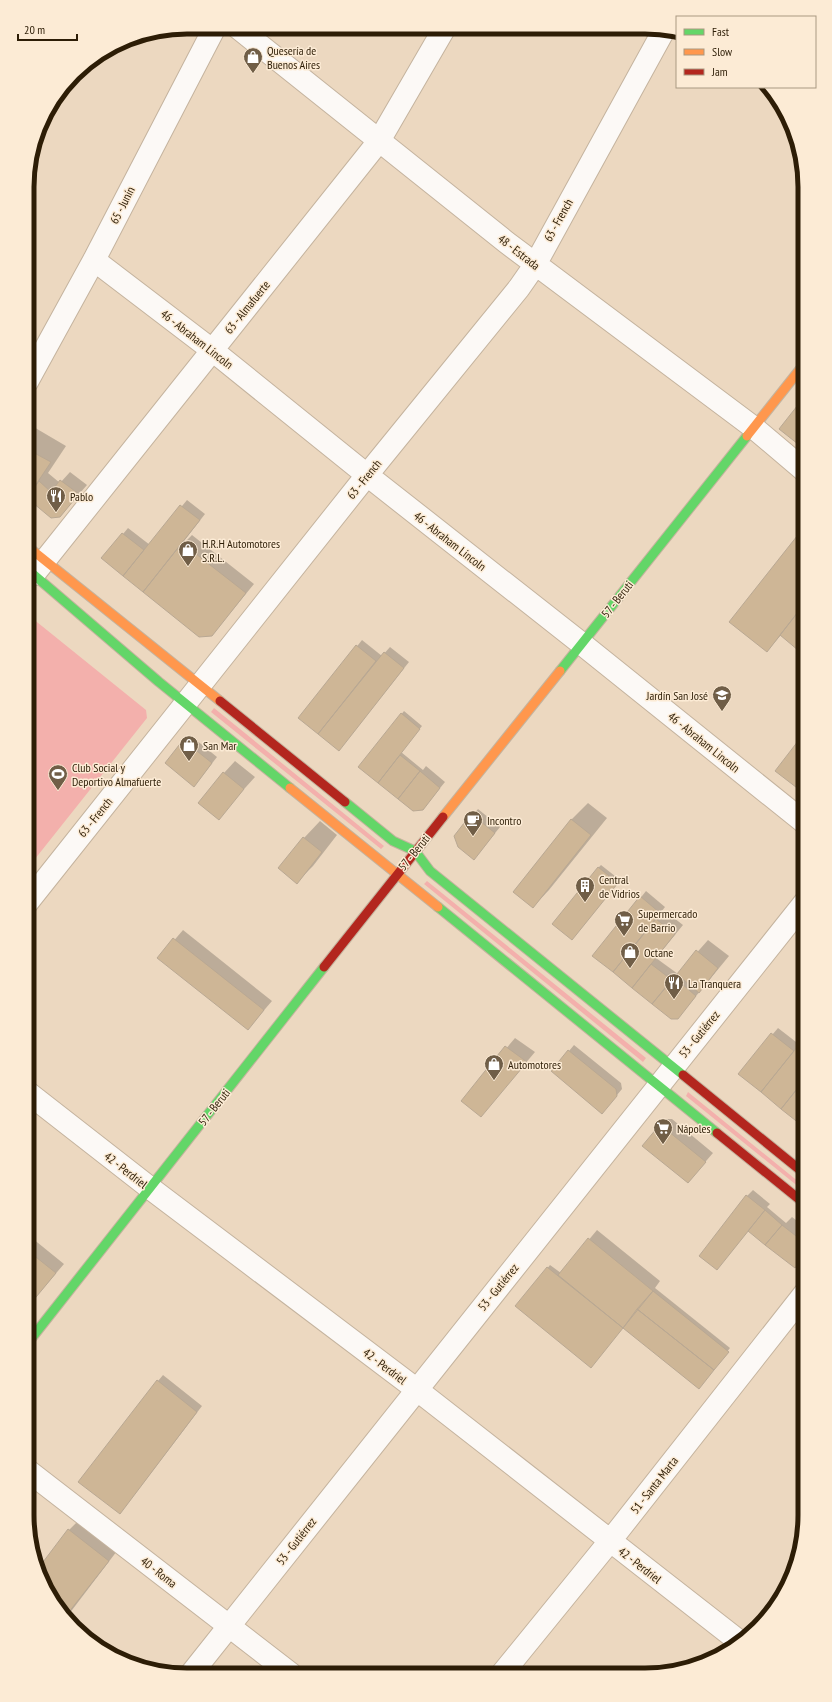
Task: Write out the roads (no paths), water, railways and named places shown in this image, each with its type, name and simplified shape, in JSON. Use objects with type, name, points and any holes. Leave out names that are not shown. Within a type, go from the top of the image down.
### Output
[{"type":"main road","name":"57 - Beruti","points":[[34,1335],[396,874],[582,644],[798,372]]},
{"type":"main road","points":[[36,568],[200,684],[393,841],[415,851],[430,871],[798,1168]]},
{"type":"main road","points":[[36,568],[185,703],[798,1198]]},
{"type":"street","name":"65 - Junín","points":[[34,369],[94,260],[210,34]]},
{"type":"street","name":"48 - Estrada","points":[[246,34],[535,265],[753,427],[798,465]]},
{"type":"street","name":"63 - Almafuerte","points":[[36,568],[379,141],[441,34]]},
{"type":"street","name":"63 - French","points":[[34,894],[367,475],[519,288],[535,265],[661,35]]},
{"type":"street","name":"46 - Abraham Lincoln","points":[[94,260],[212,350],[798,817]]},
{"type":"street","name":"53 - Gutiérrez","points":[[196,1668],[416,1389],[798,911]]},
{"type":"street","name":"42 - Perdriel","points":[[34,1097],[150,1188],[416,1389],[735,1638]]},
{"type":"street","name":"51 - Santa Marta","points":[[507,1668],[610,1541],[798,1302]]},
{"type":"street","name":"40 - Roma","points":[[34,1475],[283,1668]]},
{"type":"place","name":"Quesería de Buenos Aires","points":[[253,74]]},
{"type":"place","name":"Pablo","points":[[56,513]]},
{"type":"place","name":"H.R.H Automotores S.R.L.","points":[[188,567]]},
{"type":"place","name":"Jardín San José","points":[[722,712]]},
{"type":"place","name":"San Mar","points":[[189,762]]},
{"type":"place","name":"Club Social y Deportivo Almafuerte","points":[[58,791]]},
{"type":"place","name":"Incontro","points":[[473,837]]},
{"type":"place","name":"Central de Vidrios","points":[[585,903]]},
{"type":"place","name":"Supermercado de Barrio","points":[[624,937]]},
{"type":"place","name":"Octane","points":[[630,969]]},
{"type":"place","name":"La Tranquera","points":[[674,1000]]},
{"type":"place","name":"Automotores","points":[[494,1081]]},
{"type":"place","name":"Nápoles","points":[[663,1145]]}]
